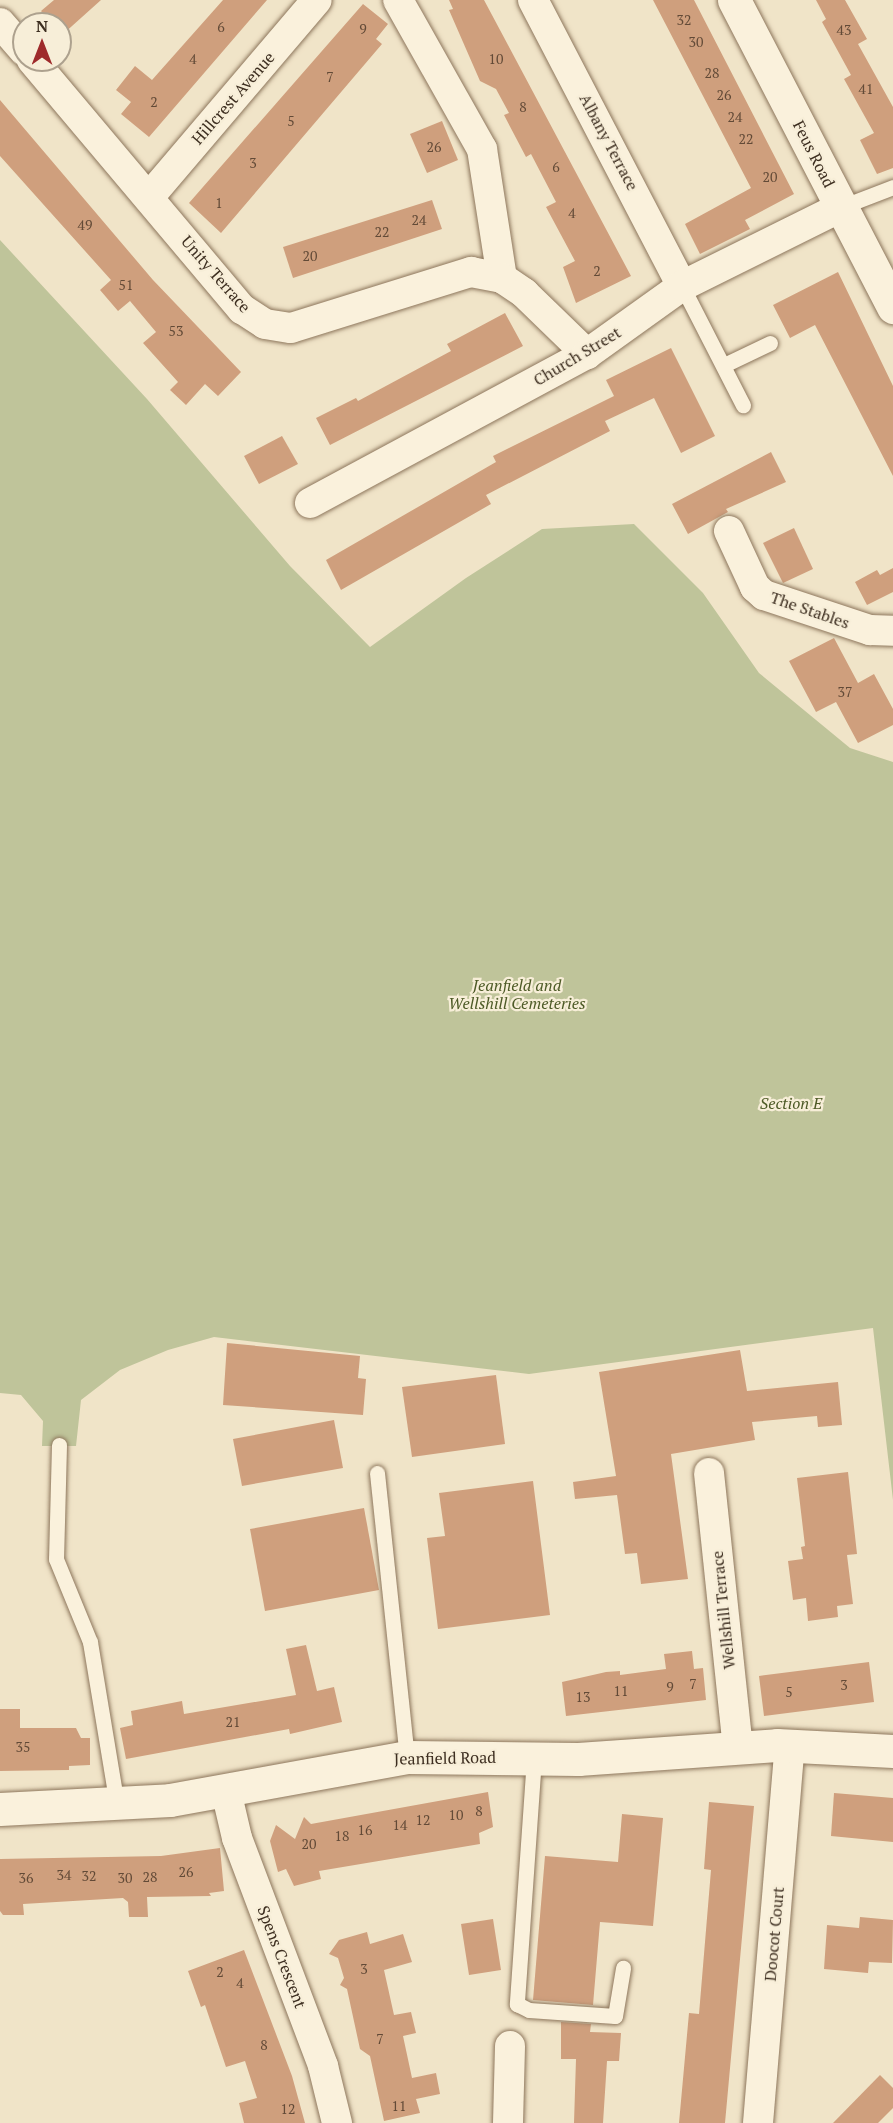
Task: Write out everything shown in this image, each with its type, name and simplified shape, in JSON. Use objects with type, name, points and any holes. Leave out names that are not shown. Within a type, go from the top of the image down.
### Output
[{"type":"street","name":"Hillcrest Avenue","points":[[150,196],[317,0]]},
{"type":"street","points":[[398,0],[482,149],[502,278]]},
{"type":"street","name":"Albany Terrace","points":[[533,0],[682,286]]},
{"type":"street","name":"Feus Road","points":[[734,0],[893,307]]},
{"type":"street","points":[[0,23],[12,37]]},
{"type":"street","name":"Unity Terrace","points":[[42,72],[150,196],[242,309],[265,324],[291,328],[471,272],[502,278],[524,293],[587,354]]},
{"type":"street","name":"Church Street","points":[[310,503],[587,354],[682,286],[841,207]]},
{"type":"street","name":"The Stables","points":[[729,531],[755,587],[764,595],[870,630],[893,631]]},
{"type":"street","name":"Wellshill Terrace","points":[[708,1473],[738,1747]]},
{"type":"street","name":"Jeanfield Road","points":[[0,1809],[117,1805],[226,1791],[407,1757],[578,1759],[790,1745],[893,1751]]},
{"type":"street","name":"Doocot Court","points":[[758,2123],[790,1745]]},
{"type":"street","name":"Spens Crescent","points":[[226,1791],[237,1838],[323,2067],[337,2123]]},
{"type":"street","points":[[508,2123],[510,2046]]},
{"type":"lane","points":[[841,207],[893,187]]},
{"type":"lane","points":[[682,286],[743,405]]},
{"type":"lane","points":[[724,365],[770,342]]},
{"type":"lane","points":[[59,1445],[56,1558],[90,1642],[117,1805]]},
{"type":"lane","points":[[377,1473],[407,1757]]},
{"type":"lane","points":[[534,1758],[517,2004],[529,2010],[615,2016],[622,1968]]},
{"type":"green space","name":"Jeanfield and Wellshill Cemeteries","points":[[0,240],[147,399],[290,566],[370,647],[466,578],[542,529],[634,524],[703,593],[759,673],[850,748],[893,762],[893,1500],[873,1328],[529,1374],[214,1337],[168,1350],[120,1370],[81,1400],[76,1446],[42,1446],[43,1421],[21,1395],[0,1393]]},
{"type":"building","points":[[54,0],[101,0],[72,26],[72,12],[41,11]]},
{"type":"building","points":[[223,0],[267,0],[149,137],[121,114],[131,102],[116,90],[135,66],[152,80]]},
{"type":"building","points":[[449,0],[484,0],[631,276],[576,303],[563,267],[575,261],[546,207],[556,202],[531,154],[526,157],[504,115],[509,113],[496,89],[480,81],[449,10],[453,9]]},
{"type":"building","points":[[653,0],[694,0],[794,194],[745,220],[750,229],[700,254],[685,224],[751,188]]},
{"type":"building","points":[[816,0],[845,0],[867,39],[858,44],[893,107],[893,168],[877,174],[860,140],[874,133],[844,79],[851,75],[822,22],[826,19]]},
{"type":"building","points":[[363,4],[388,24],[376,39],[382,44],[221,233],[189,203]]},
{"type":"building","points":[[0,100],[153,280],[241,372],[218,396],[205,384],[186,405],[170,390],[178,382],[143,343],[156,332],[130,301],[118,311],[100,290],[111,280],[0,156]]},
{"type":"building","points":[[442,121],[458,160],[427,173],[410,134]]},
{"type":"building","points":[[432,200],[442,229],[293,278],[283,247]]},
{"type":"building","points":[[838,272],[893,386],[893,476],[815,325],[790,338],[773,305]]},
{"type":"building","points":[[505,313],[523,346],[330,445],[316,418],[356,398],[358,401],[451,351],[447,344]]},
{"type":"building","points":[[671,348],[715,436],[681,453],[654,398],[605,421],[610,431],[486,495],[491,504],[341,590],[326,560],[496,462],[493,456],[614,396],[606,380]]},
{"type":"building","points":[[282,436],[298,464],[259,484],[244,456]]},
{"type":"building","points":[[771,452],[786,482],[726,509],[728,512],[688,534],[672,504]]},
{"type":"building","points":[[794,528],[813,569],[783,583],[763,543]]},
{"type":"building","points":[[893,568],[893,592],[867,605],[855,582],[877,570],[880,575]]},
{"type":"building","points":[[834,638],[858,683],[874,674],[893,709],[893,725],[858,743],[836,702],[816,712],[789,661]]},
{"type":"building","points":[[227,1343],[360,1356],[358,1378],[366,1379],[363,1415],[223,1405]]},
{"type":"building","points":[[740,1350],[747,1391],[838,1382],[842,1425],[818,1427],[817,1416],[752,1422],[755,1440],[671,1454],[688,1579],[641,1584],[637,1553],[625,1554],[617,1495],[575,1499],[573,1482],[616,1476],[599,1372]]},
{"type":"building","points":[[496,1375],[505,1444],[412,1457],[402,1387]]},
{"type":"building","points":[[334,1420],[343,1468],[242,1486],[233,1439]]},
{"type":"building","points":[[848,1472],[857,1554],[847,1555],[853,1604],[837,1606],[838,1617],[808,1621],[806,1598],[793,1600],[788,1561],[803,1559],[801,1547],[805,1546],[797,1478]]},
{"type":"building","points":[[533,1481],[550,1615],[438,1629],[427,1538],[445,1536],[439,1493]]},
{"type":"building","points":[[364,1508],[379,1590],[265,1611],[250,1529]]},
{"type":"building","points":[[306,1645],[317,1691],[334,1687],[342,1722],[290,1734],[289,1729],[126,1759],[120,1728],[133,1725],[131,1711],[182,1701],[184,1714],[296,1695],[286,1649]]},
{"type":"building","points":[[692,1651],[694,1669],[703,1668],[706,1700],[566,1716],[562,1682],[606,1672],[620,1671],[620,1675],[666,1669],[664,1654]]},
{"type":"building","points":[[869,1662],[874,1702],[764,1716],[759,1676]]},
{"type":"building","points":[[0,1709],[20,1709],[20,1728],[76,1728],[81,1738],[90,1738],[90,1765],[69,1766],[69,1770],[0,1771]]},
{"type":"building","points":[[488,1792],[493,1827],[479,1833],[480,1844],[319,1871],[321,1879],[294,1886],[286,1869],[278,1872],[270,1841],[276,1825],[295,1839],[304,1817],[311,1824]]},
{"type":"building","points":[[834,1793],[893,1798],[893,1842],[831,1836]]},
{"type":"building","points":[[709,1802],[754,1806],[725,2123],[679,2123],[689,2013],[699,2014],[711,1870],[704,1869]]},
{"type":"building","points":[[622,1814],[663,1818],[653,1926],[600,1922],[593,2005],[533,2000],[545,1856],[618,1862]]},
{"type":"building","points":[[220,1848],[224,1891],[209,1893],[211,1896],[147,1897],[148,1917],[129,1917],[128,1902],[123,1898],[23,1904],[24,1915],[3,1915],[0,1911],[0,1859],[161,1856]]},
{"type":"building","points":[[860,1917],[893,1920],[892,1963],[869,1962],[868,1973],[824,1969],[827,1925],[859,1928]]},
{"type":"building","points":[[493,1919],[501,1970],[469,1975],[461,1924]]},
{"type":"building","points":[[367,1932],[370,1944],[403,1934],[412,1962],[384,1970],[394,2015],[411,2012],[416,2033],[403,2036],[412,2078],[436,2073],[440,2094],[416,2099],[420,2113],[384,2121],[370,2056],[360,2049],[347,1989],[340,1985],[344,1978],[338,1958],[329,1954],[339,1940]]},
{"type":"building","points":[[244,1950],[292,2076],[305,2123],[244,2123],[239,2103],[257,2098],[245,2061],[226,2067],[205,2005],[201,2007],[188,1971]]},
{"type":"building","points":[[561,2022],[591,2024],[590,2032],[621,2033],[619,2061],[607,2061],[603,2123],[574,2123],[576,2059],[561,2059]]},
{"type":"building","points":[[880,2075],[893,2088],[893,2108],[878,2123],[833,2123]]},
{"type":"park label","name":"Section E","points":[[791,1103]]}]
